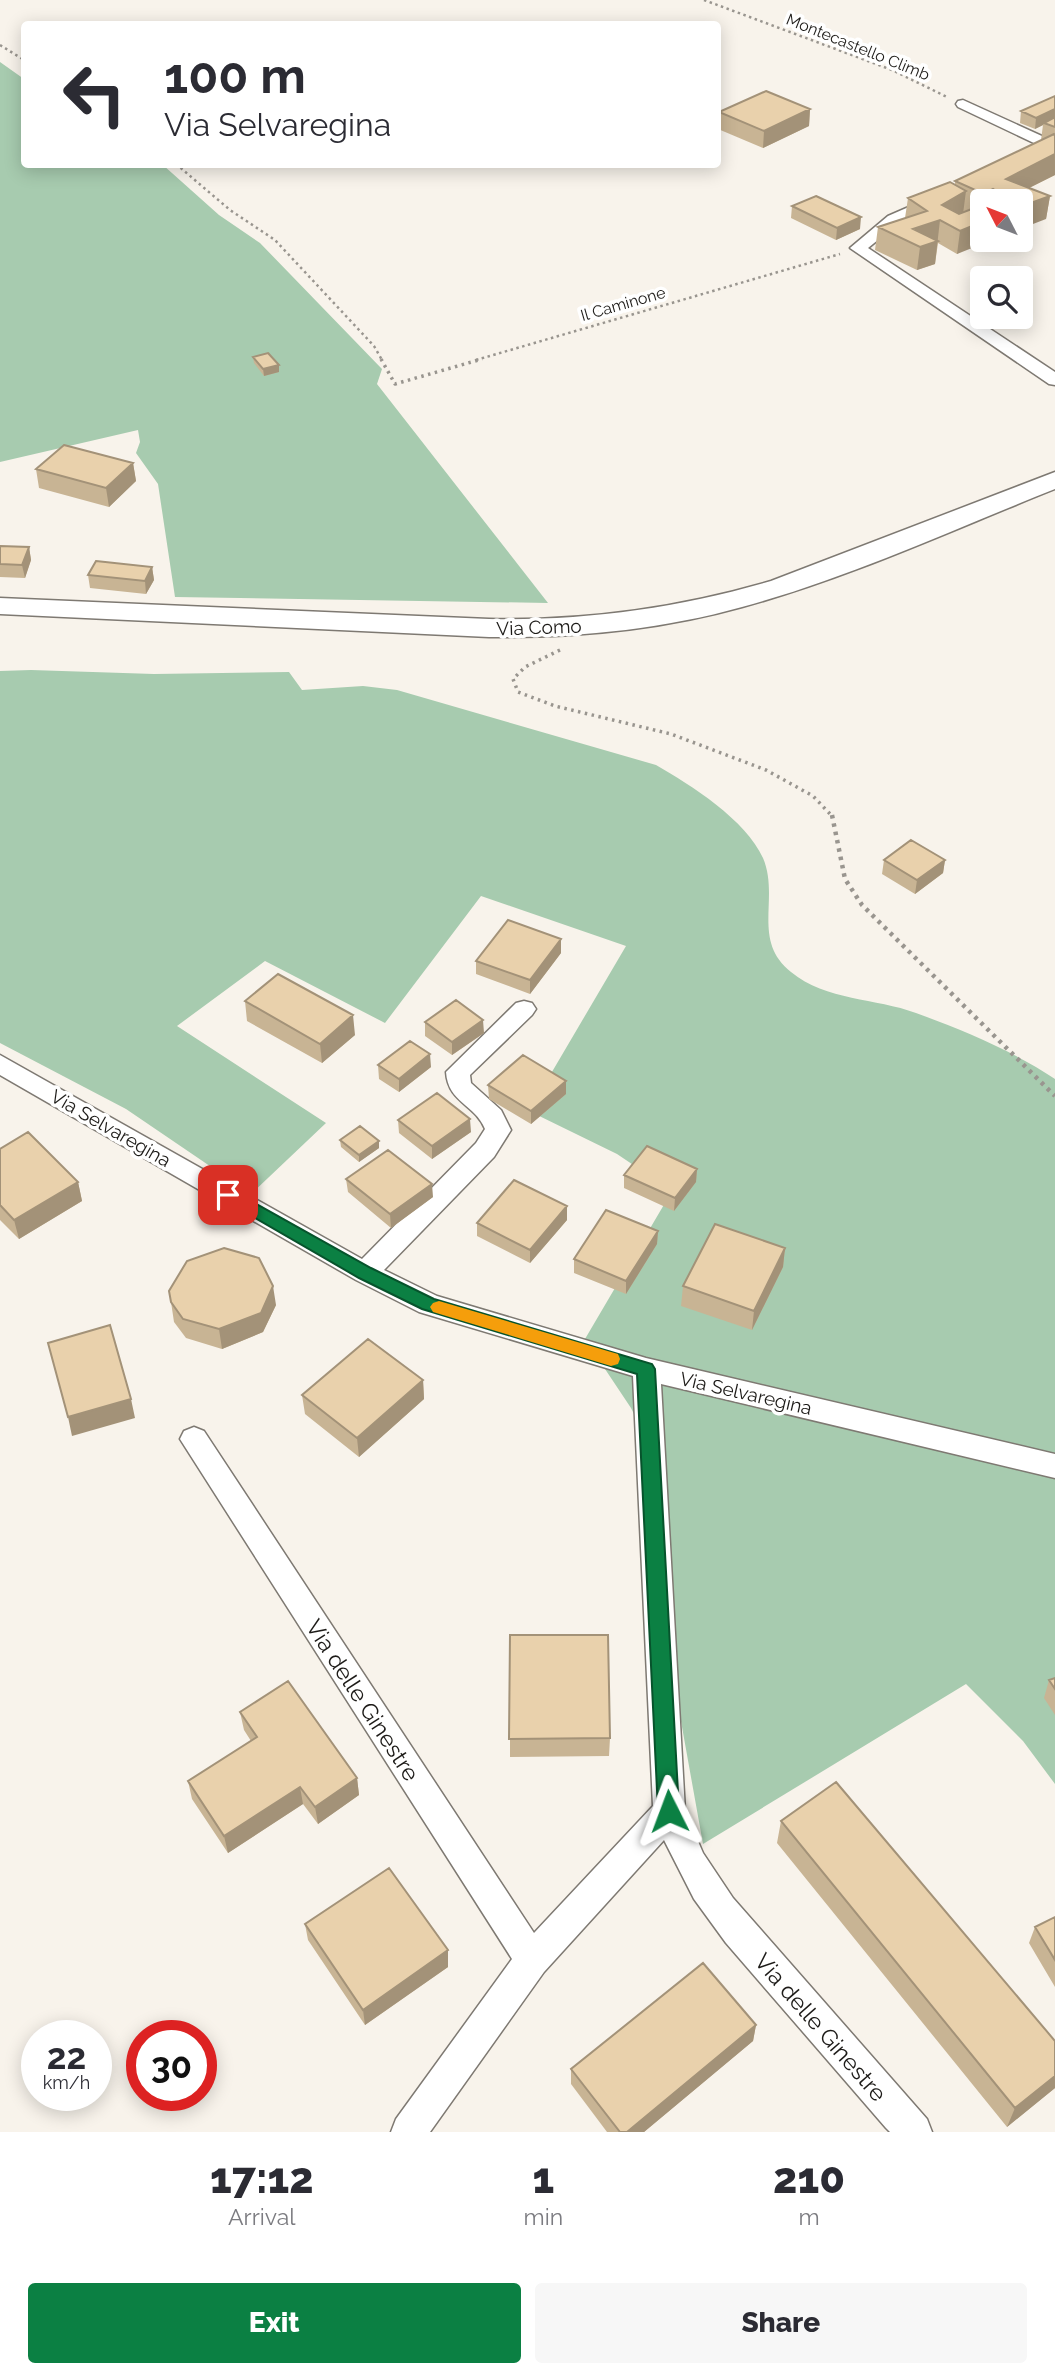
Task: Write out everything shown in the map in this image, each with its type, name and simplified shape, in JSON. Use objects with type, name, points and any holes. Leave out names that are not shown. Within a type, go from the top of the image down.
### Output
[{"type":"main road","name":"Via Como","points":[[0,606],[489,628],[541,629],[622,622],[730,602],[781,587],[1055,480]]},
{"type":"street","points":[[963,104],[1055,148]]},
{"type":"street","points":[[1030,159],[1055,148]]},
{"type":"street","points":[[943,197],[894,219],[858,248],[1055,380]]},
{"type":"street","points":[[365,1273],[485,1150],[498,1130],[492,1116],[459,1086],[458,1072],[524,1009]]},
{"type":"street","name":"Via Selvaregina","points":[[0,1064],[365,1273],[429,1304],[646,1369],[1055,1466]]},
{"type":"street","name":"Via delle Ginestre","points":[[646,1369],[669,1811],[679,1844],[711,1899],[875,2092],[914,2132]]},
{"type":"street","name":"Via delle Ginestre","points":[[194,1440],[532,1960]]},
{"type":"street","points":[[409,2132],[532,1960],[669,1811]]},
{"type":"path","name":"Montecastello Climb","points":[[704,0],[892,70],[963,104]]},
{"type":"path","points":[[0,45],[21,58]]},
{"type":"path","name":"Il Caminone","points":[[180,168],[207,193],[275,240],[374,346],[396,384],[459,363],[804,266],[858,248]]},
{"type":"path","points":[[561,650],[525,667],[513,679],[518,692],[555,706],[671,734],[766,770],[813,796],[832,814],[845,879],[862,905],[1055,1096]]},
{"type":"green space","points":[[0,62],[21,77],[21,168],[166,168],[219,215],[260,243],[382,369],[377,384],[548,603],[175,597],[158,484],[136,453],[140,442],[138,430],[0,462]]},
{"type":"green space","points":[[0,671],[154,674],[289,672],[302,690],[363,686],[397,690],[656,765],[716,805],[744,830],[755,844],[767,873],[772,946],[779,960],[791,972],[820,989],[901,1008],[952,1027],[1005,1050],[1055,1079],[1055,1784],[1023,1741],[966,1684],[703,1844],[670,1660],[648,1442],[631,1408],[585,1339],[672,1191],[617,1154],[529,1111],[626,946],[481,896],[385,1023],[265,961],[177,1026],[326,1123],[251,1194],[126,1109],[0,1043]]},
{"type":"building","points":[[766,91],[810,109],[764,131],[721,111]]},
{"type":"building","points":[[1055,96],[1055,109],[1036,118],[1021,111]]},
{"type":"building","points":[[1055,117],[1055,127],[1044,123]]},
{"type":"building","points":[[1055,135],[1055,154],[1006,179],[1032,189],[973,189],[955,181]]},
{"type":"building","points":[[950,182],[966,191],[942,205],[959,214],[970,210],[970,227],[960,231],[940,220],[913,229],[938,241],[920,247],[878,227],[927,211],[908,198]]},
{"type":"building","points":[[1033,189],[1050,196],[1033,202]]},
{"type":"building","points":[[816,196],[861,217],[837,228],[792,206]]},
{"type":"building","points":[[268,353],[279,365],[263,369],[253,357]]},
{"type":"building","points":[[64,445],[133,463],[106,488],[36,469]]},
{"type":"building","points":[[0,546],[29,547],[22,565],[0,564]]},
{"type":"building","points":[[96,561],[152,567],[145,581],[88,575]]},
{"type":"building","points":[[911,840],[945,860],[917,880],[884,860]]},
{"type":"building","points":[[508,920],[561,939],[530,980],[476,961]]},
{"type":"building","points":[[278,974],[353,1015],[320,1044],[245,1001]]},
{"type":"building","points":[[456,1000],[483,1020],[452,1042],[425,1022]]},
{"type":"building","points":[[410,1041],[430,1054],[399,1079],[378,1065]]},
{"type":"building","points":[[523,1055],[566,1081],[531,1111],[488,1085]]},
{"type":"building","points":[[437,1093],[470,1119],[432,1146],[398,1120]]},
{"type":"building","points":[[360,1126],[379,1141],[359,1155],[340,1140]]},
{"type":"building","points":[[28,1132],[78,1182],[14,1220],[0,1205],[0,1149]]},
{"type":"building","points":[[647,1146],[697,1169],[675,1198],[624,1175]]},
{"type":"building","points":[[388,1150],[432,1184],[390,1214],[346,1179]]},
{"type":"building","points":[[514,1180],[567,1206],[530,1250],[477,1223]]},
{"type":"building","points":[[606,1210],[658,1231],[626,1281],[574,1259]]},
{"type":"building","points":[[715,1224],[785,1248],[754,1311],[683,1286]]},
{"type":"building","points":[[224,1248],[259,1258],[273,1286],[261,1313],[219,1329],[183,1319],[171,1302],[169,1291],[187,1261]]},
{"type":"building","points":[[110,1325],[131,1399],[68,1417],[48,1343]]},
{"type":"building","points":[[368,1339],[423,1380],[357,1438],[302,1395]]},
{"type":"building","points":[[510,1635],[608,1635],[610,1738],[509,1739]]},
{"type":"building","points":[[1055,1678],[1055,1689],[1049,1680]]},
{"type":"building","points":[[288,1681],[357,1778],[315,1807],[300,1787],[224,1836],[188,1781],[257,1737],[240,1712]]},
{"type":"building","points":[[836,1782],[1055,2041],[1055,2076],[1015,2108],[781,1821]]},
{"type":"building","points":[[389,1868],[448,1950],[363,2010],[305,1924]]},
{"type":"building","points":[[1055,1917],[1055,1960],[1035,1927]]},
{"type":"building","points":[[703,1963],[756,2025],[627,2132],[620,2132],[571,2069]]},
{"type":"slow traffic","points":[[439,1307],[611,1359]]},
{"type":"route","points":[[228,1195],[365,1273],[429,1304],[646,1369],[669,1811]]}]
